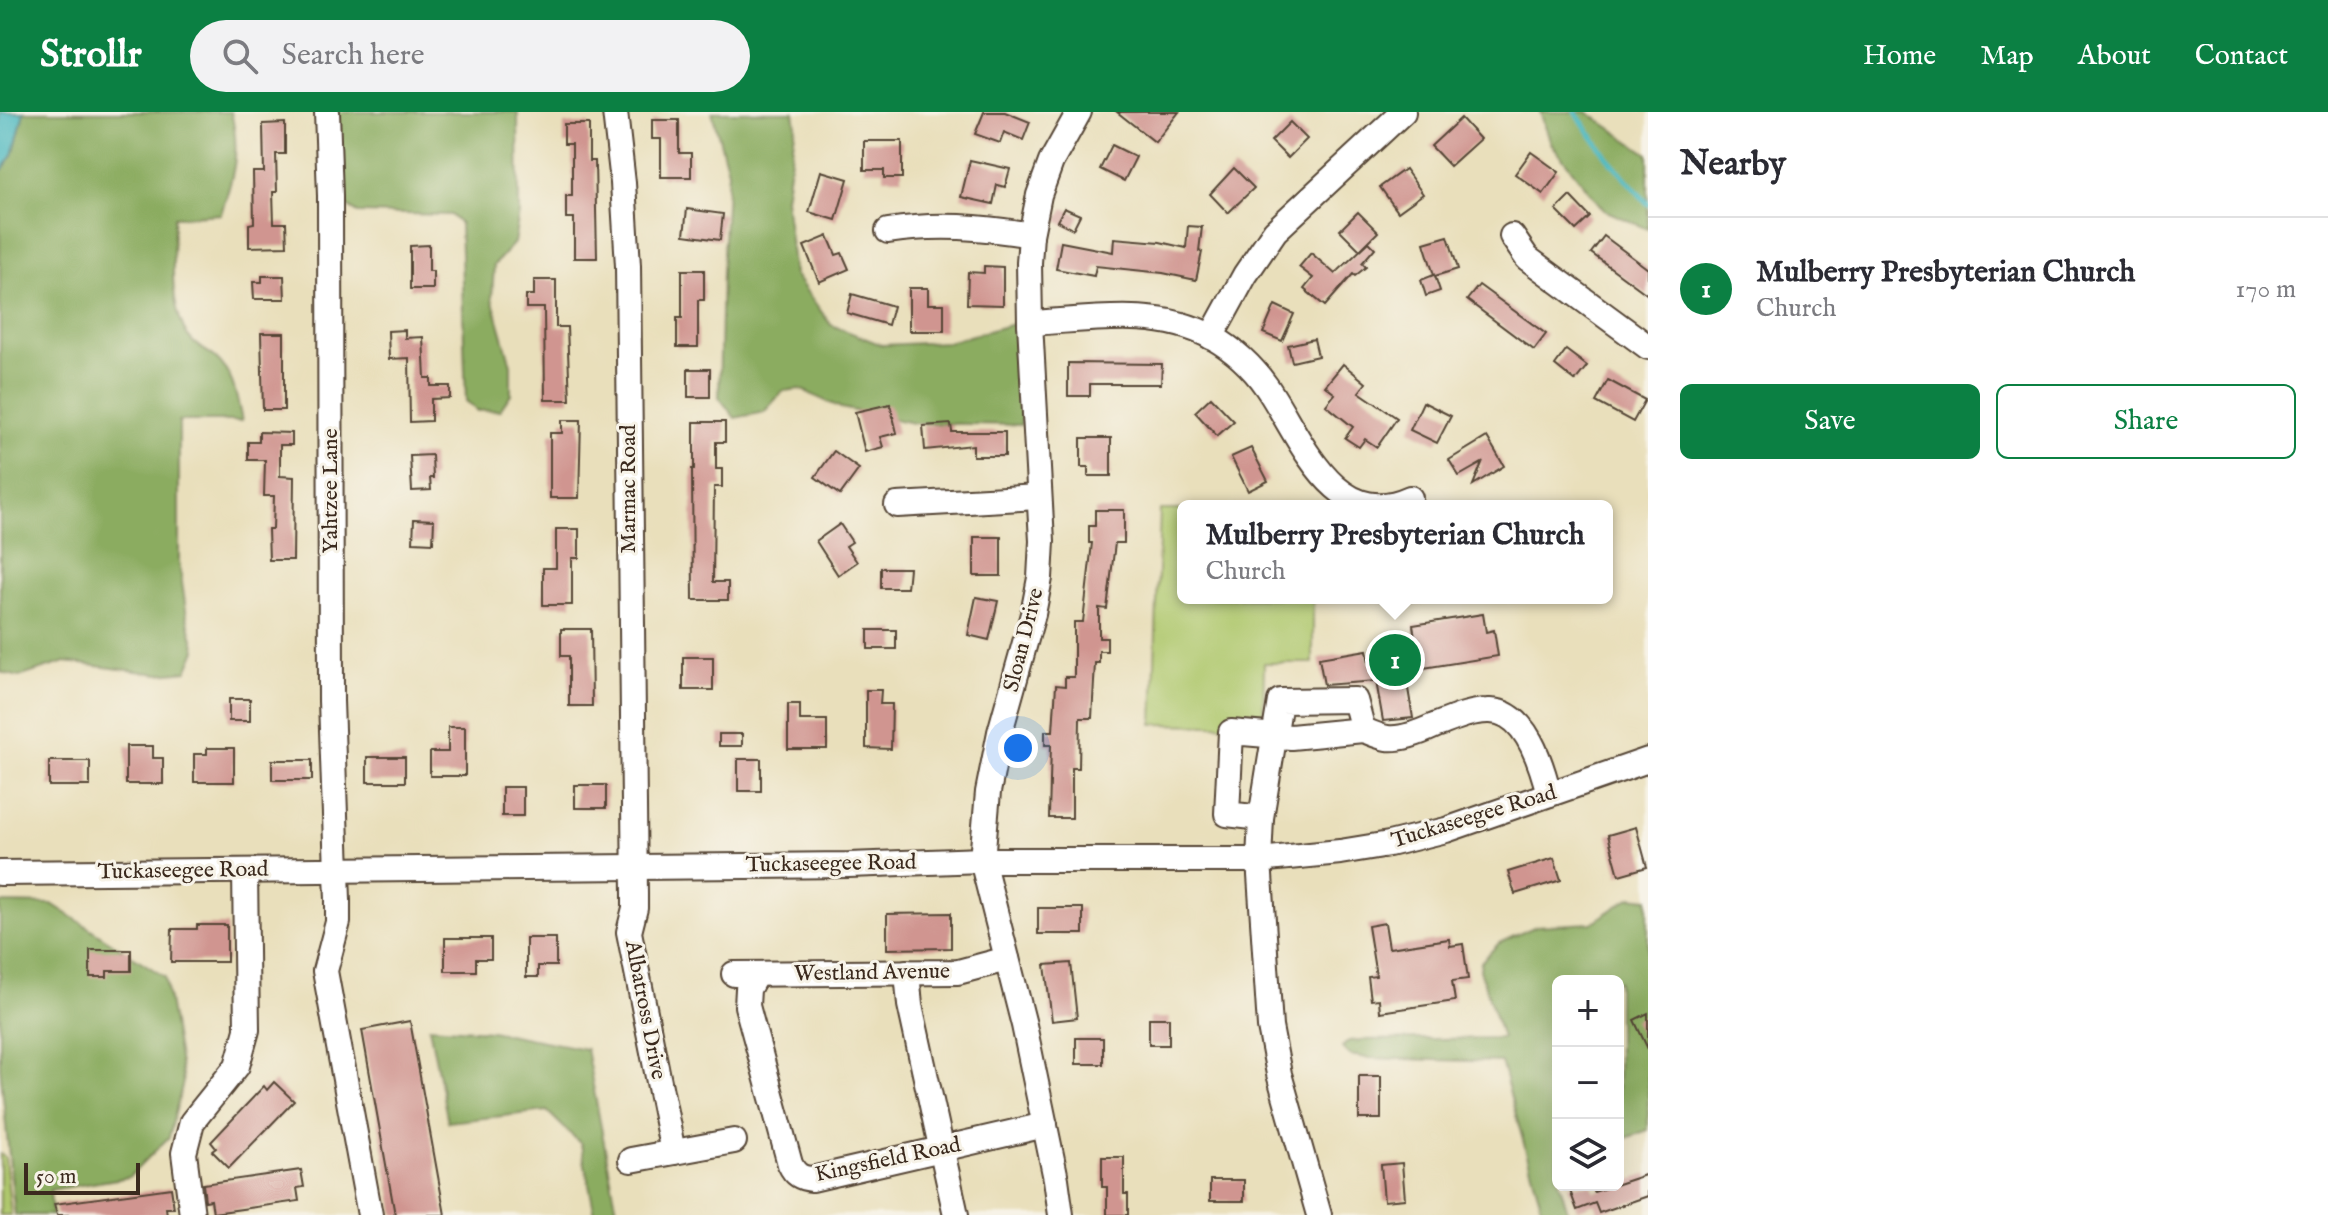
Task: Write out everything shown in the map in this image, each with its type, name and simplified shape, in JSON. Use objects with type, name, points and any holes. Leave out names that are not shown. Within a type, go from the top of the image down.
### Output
[{"type":"street","name":"Yahtzee Lane","points":[[327,112],[330,196],[331,701],[338,922],[325,971],[370,1215]]},
{"type":"street","name":"Marmac Road","points":[[615,112],[628,266],[634,867]]},
{"type":"street","name":"Sloan Drive","points":[[1061,1215],[1045,1125],[982,860],[988,792],[1000,732],[1040,578],[1042,541],[1030,323],[1031,235],[1039,195],[1051,162],[1079,112]]},
{"type":"street","points":[[1211,337],[1250,267],[1275,231],[1403,112]]},
{"type":"street","points":[[888,231],[936,225],[971,226],[1031,235]]},
{"type":"street","points":[[1512,236],[1527,258],[1648,347]]},
{"type":"street","points":[[1030,323],[1139,318],[1163,320],[1211,337],[1248,364],[1264,383],[1316,468],[1333,486],[1360,500]]},
{"type":"street","points":[[897,505],[1039,497]]},
{"type":"street","points":[[1406,500],[1410,498]]},
{"type":"street","points":[[1319,1215],[1279,1074],[1270,1027],[1259,860],[1261,818],[1280,701],[1355,700],[1363,730]]},
{"type":"street","points":[[1261,818],[1227,814],[1231,732],[1291,737],[1363,730],[1387,738],[1417,733],[1463,715],[1491,710],[1513,720],[1526,735],[1540,759],[1549,794]]},
{"type":"street","name":"Tuckaseegee Road","points":[[0,873],[982,860],[1259,860],[1340,852],[1446,830],[1648,760]]},
{"type":"street","name":"Albatross Drive","points":[[634,867],[635,908],[629,932],[673,1152]]},
{"type":"street","points":[[192,1215],[184,1153],[192,1122],[237,1066],[247,1030],[245,871]]},
{"type":"street","name":"Westland Avenue","points":[[745,974],[958,972],[1007,959]]},
{"type":"street","points":[[907,972],[910,1005],[956,1215]]},
{"type":"street","name":"Kingsfield Road","points":[[745,974],[747,1006],[790,1164],[797,1175],[812,1179],[1045,1125]]},
{"type":"street","points":[[631,1160],[734,1141]]},
{"type":"green space","points":[[24,112],[231,112],[234,164],[221,214],[174,217],[173,274],[179,316],[190,339],[216,358],[227,372],[242,421],[179,421],[179,562],[187,617],[196,650],[187,671],[159,674],[65,662],[19,677],[0,672],[0,173],[13,155]]},
{"type":"green space","points":[[336,112],[518,112],[519,213],[514,243],[494,265],[492,298],[511,365],[511,394],[500,410],[477,411],[466,401],[460,224],[451,215],[358,213],[347,206],[339,192]]},
{"type":"green space","points":[[712,112],[794,112],[796,125],[785,198],[794,274],[831,325],[882,345],[947,342],[1017,323],[1021,425],[913,423],[841,408],[800,389],[783,391],[764,412],[735,418],[719,397],[728,171]]},
{"type":"green space","points":[[1540,112],[1587,112],[1648,154],[1648,229],[1604,210],[1551,143]]},
{"type":"green space","points":[[1160,510],[1177,510],[1177,604],[1313,604],[1313,663],[1264,663],[1263,726],[1153,724]]},
{"type":"green space","points":[[1631,897],[1648,899],[1648,1130],[1624,1139],[1624,975],[1552,975],[1552,1191],[1562,1191],[1569,1215],[1544,1215],[1501,1062],[1367,1058],[1350,1055],[1342,1047],[1349,1041],[1362,1040],[1502,1038],[1480,970],[1481,962],[1499,943],[1536,926],[1592,923]]},
{"type":"green space","points":[[0,903],[52,904],[165,977],[183,1082],[169,1137],[129,1177],[50,1190],[52,1215],[15,1215],[0,1067]]},
{"type":"green space","points":[[429,1027],[491,1031],[586,1049],[618,1215],[595,1215],[581,1144],[547,1111],[448,1122]]},
{"type":"green space","points":[[0,1154],[5,1157],[11,1215],[0,1215]]},
{"type":"water","points":[[0,112],[24,112],[13,155],[0,173]]},
{"type":"building","points":[[984,112],[1005,112],[1030,122],[1023,140],[1004,132],[1000,143],[975,134]]},
{"type":"building","points":[[1117,112],[1179,112],[1155,142]]},
{"type":"building","points":[[1461,118],[1480,139],[1450,166],[1431,146]]},
{"type":"building","points":[[652,120],[679,120],[679,153],[691,153],[691,177],[661,177],[661,139],[652,139]]},
{"type":"building","points":[[1290,122],[1307,139],[1288,158],[1271,141]]},
{"type":"building","points":[[285,123],[285,154],[276,154],[277,192],[273,192],[274,223],[286,223],[287,246],[249,247],[249,224],[254,223],[253,172],[264,172],[263,124]]},
{"type":"building","points":[[564,124],[589,124],[589,161],[595,161],[597,258],[574,258],[574,218],[566,218],[566,196],[572,196],[572,144],[564,144]]},
{"type":"building","points":[[864,141],[902,141],[902,178],[884,178],[884,170],[864,170]]},
{"type":"building","points":[[1112,145],[1136,157],[1124,181],[1100,169]]},
{"type":"building","points":[[1531,152],[1559,172],[1543,194],[1515,174]]},
{"type":"building","points":[[970,160],[1010,169],[1005,187],[997,185],[993,204],[961,197]]},
{"type":"building","points":[[1234,168],[1254,188],[1228,213],[1210,194]]},
{"type":"building","points":[[1405,169],[1423,194],[1398,212],[1380,187]]},
{"type":"building","points":[[821,171],[848,179],[836,220],[809,212]]},
{"type":"building","points":[[1570,196],[1590,217],[1576,230],[1556,210]]},
{"type":"building","points":[[1064,208],[1080,215],[1073,229],[1057,221]]},
{"type":"building","points":[[687,209],[723,214],[720,240],[684,235]]},
{"type":"building","points":[[1358,212],[1378,232],[1360,250],[1340,230]]},
{"type":"building","points":[[1188,226],[1202,227],[1199,251],[1202,252],[1196,280],[1096,266],[1094,276],[1056,269],[1061,242],[1113,252],[1114,238],[1186,248]]},
{"type":"building","points":[[828,236],[836,255],[842,253],[849,269],[819,282],[804,246]]},
{"type":"building","points":[[1448,236],[1458,269],[1435,276],[1440,291],[1426,296],[1421,280],[1434,275],[1424,243]]},
{"type":"building","points":[[1604,236],[1648,269],[1648,295],[1591,253]]},
{"type":"building","points":[[1369,242],[1375,248],[1362,263],[1366,267],[1355,276],[1353,274],[1325,306],[1304,289],[1313,278],[1299,267],[1311,253],[1335,274]]},
{"type":"building","points":[[429,245],[433,289],[410,289],[410,246]]},
{"type":"building","points":[[984,266],[1003,267],[1003,305],[967,304],[968,272],[984,273]]},
{"type":"building","points":[[682,270],[704,270],[704,300],[698,300],[698,347],[677,347],[677,318],[682,318]]},
{"type":"building","points":[[262,276],[284,276],[285,299],[254,299],[253,282],[262,282]]},
{"type":"building","points":[[534,280],[556,280],[556,327],[567,327],[570,400],[545,400],[544,308],[526,308],[526,295],[534,295]]},
{"type":"building","points":[[1479,285],[1546,334],[1534,350],[1467,300]]},
{"type":"building","points":[[909,288],[928,288],[928,304],[944,304],[944,331],[909,331]]},
{"type":"building","points":[[852,294],[893,306],[888,325],[847,313]]},
{"type":"building","points":[[1275,305],[1294,314],[1282,341],[1263,333]]},
{"type":"building","points":[[405,330],[405,338],[423,337],[425,378],[431,378],[431,386],[450,386],[450,398],[431,399],[431,421],[410,422],[409,358],[389,359],[388,331]]},
{"type":"building","points":[[261,333],[284,333],[284,410],[263,410]]},
{"type":"building","points":[[1314,339],[1318,356],[1292,362],[1288,345]]},
{"type":"building","points":[[1566,350],[1587,366],[1575,381],[1555,365]]},
{"type":"building","points":[[1068,363],[1162,364],[1161,384],[1090,384],[1090,396],[1068,396]]},
{"type":"building","points":[[1343,364],[1366,383],[1359,392],[1397,418],[1377,447],[1365,439],[1359,447],[1345,438],[1353,427],[1326,405],[1335,394],[1325,386]]},
{"type":"building","points":[[688,369],[710,369],[710,397],[688,397]]},
{"type":"building","points":[[1608,380],[1645,400],[1633,422],[1596,402]]},
{"type":"building","points":[[1211,397],[1234,421],[1217,436],[1195,412]]},
{"type":"building","points":[[1423,402],[1451,416],[1437,443],[1410,430]]},
{"type":"building","points":[[890,404],[897,433],[880,437],[883,447],[865,452],[855,412]]},
{"type":"building","points":[[562,420],[581,420],[579,498],[550,498],[550,433],[562,433]]},
{"type":"building","points":[[694,422],[725,422],[725,442],[716,442],[716,469],[722,469],[722,487],[714,487],[713,582],[728,582],[728,600],[693,600]]},
{"type":"building","points":[[951,424],[952,432],[1005,432],[1005,456],[973,456],[973,445],[925,450],[923,426]]},
{"type":"building","points":[[259,432],[292,433],[292,445],[280,445],[280,476],[294,477],[293,560],[269,560],[268,529],[273,529],[274,496],[264,496],[265,460],[248,460],[248,442],[259,442]]},
{"type":"building","points":[[1487,437],[1504,466],[1473,485],[1482,463],[1459,476],[1449,460]]},
{"type":"building","points":[[1081,438],[1111,438],[1111,476],[1088,476],[1088,467],[1081,467]]},
{"type":"building","points":[[1251,448],[1268,481],[1248,491],[1231,457]]},
{"type":"building","points":[[834,451],[859,469],[840,495],[815,477]]},
{"type":"building","points":[[432,455],[431,490],[412,491],[410,456]]},
{"type":"building","points":[[1095,510],[1124,510],[1124,543],[1115,543],[1107,609],[1099,608],[1099,638],[1107,638],[1107,651],[1099,651],[1099,663],[1095,663],[1092,718],[1080,718],[1079,768],[1072,768],[1072,818],[1049,818],[1051,745],[1045,745],[1045,731],[1053,731],[1056,685],[1065,686],[1065,677],[1074,677],[1074,622],[1083,622],[1092,543],[1089,543],[1089,526],[1095,526]]},
{"type":"building","points":[[414,519],[434,520],[433,543],[413,542]]},
{"type":"building","points":[[840,524],[852,542],[846,546],[857,562],[838,575],[816,541]]},
{"type":"building","points":[[556,529],[579,529],[579,558],[572,558],[572,605],[543,605],[543,568],[556,568]]},
{"type":"building","points":[[974,537],[1001,537],[1001,576],[974,576]]},
{"type":"building","points":[[881,568],[909,568],[907,588],[881,588]]},
{"type":"building","points":[[976,597],[998,601],[989,640],[968,635]]},
{"type":"building","points":[[1483,614],[1486,632],[1494,630],[1498,656],[1405,671],[1413,718],[1383,721],[1376,681],[1324,685],[1319,658],[1367,650],[1369,663],[1409,656],[1407,647],[1416,645],[1413,625]]},
{"type":"building","points":[[561,629],[591,629],[592,706],[569,706],[569,656],[561,656]]},
{"type":"building","points":[[868,630],[896,630],[896,649],[868,649]]},
{"type":"building","points":[[683,657],[713,657],[713,690],[683,690]]},
{"type":"building","points":[[866,690],[881,690],[880,704],[892,704],[891,749],[866,748]]},
{"type":"building","points":[[229,699],[250,699],[250,721],[229,721]]},
{"type":"building","points":[[788,704],[800,704],[800,720],[827,720],[827,749],[788,749]]},
{"type":"building","points":[[448,727],[465,727],[465,776],[430,776],[430,752],[448,752]]},
{"type":"building","points":[[719,734],[742,734],[742,746],[719,746]]},
{"type":"building","points":[[126,746],[153,746],[153,758],[163,758],[163,784],[126,784]]},
{"type":"building","points":[[207,748],[234,748],[234,782],[194,782],[194,754],[207,754]]},
{"type":"building","points":[[367,757],[405,757],[405,782],[367,782]]},
{"type":"building","points":[[738,759],[761,759],[761,791],[738,791]]},
{"type":"building","points":[[272,760],[312,760],[312,780],[272,780]]},
{"type":"building","points":[[49,761],[90,761],[90,786],[49,786]]},
{"type":"building","points":[[575,785],[606,785],[606,808],[575,808]]},
{"type":"building","points":[[502,787],[523,787],[523,816],[502,816]]},
{"type":"building","points":[[1636,827],[1647,867],[1619,875],[1608,835]]},
{"type":"building","points":[[1554,858],[1561,880],[1515,894],[1508,872]]},
{"type":"building","points":[[1038,908],[1083,908],[1083,934],[1038,934]]},
{"type":"building","points":[[951,913],[951,948],[887,949],[887,914]]},
{"type":"building","points":[[1385,923],[1389,948],[1449,939],[1450,946],[1463,944],[1468,979],[1452,981],[1455,1001],[1380,1012],[1379,999],[1371,1000],[1368,977],[1376,976],[1368,926]]},
{"type":"building","points":[[197,925],[227,925],[227,962],[171,962],[172,929],[197,929]]},
{"type":"building","points":[[445,938],[491,938],[491,959],[476,959],[476,971],[445,971]]},
{"type":"building","points":[[526,938],[556,938],[556,966],[538,966],[538,977],[526,977]]},
{"type":"building","points":[[90,950],[131,950],[131,971],[107,971],[107,977],[90,977]]},
{"type":"building","points":[[1071,963],[1077,1018],[1052,1021],[1045,965]]},
{"type":"building","points":[[1648,1013],[1648,1049],[1634,1020]]},
{"type":"building","points":[[1149,1018],[1169,1018],[1169,1045],[1149,1045]]},
{"type":"building","points":[[410,1021],[445,1215],[395,1215],[362,1030]]},
{"type":"building","points":[[1076,1038],[1103,1038],[1103,1064],[1076,1064]]},
{"type":"building","points":[[1359,1076],[1381,1076],[1381,1119],[1359,1119]]},
{"type":"building","points":[[274,1082],[294,1101],[229,1168],[212,1151],[216,1148],[211,1142],[264,1086],[267,1090]]},
{"type":"building","points":[[1102,1157],[1124,1157],[1124,1194],[1128,1194],[1128,1215],[1107,1215],[1107,1187],[1102,1187]]},
{"type":"building","points":[[1402,1163],[1405,1199],[1384,1201],[1381,1165]]},
{"type":"building","points":[[301,1170],[304,1187],[297,1188],[299,1201],[213,1213],[211,1200],[205,1201],[203,1184]]},
{"type":"building","points":[[1648,1174],[1648,1196],[1599,1213],[1595,1203],[1577,1210],[1570,1191],[1624,1191],[1624,1182]]},
{"type":"building","points":[[1210,1180],[1244,1180],[1244,1201],[1210,1201]]},
{"type":"building","points":[[171,1188],[174,1208],[166,1208],[167,1215],[57,1215],[54,1204]]},
{"type":"waterway","points":[[1575,112],[1607,157],[1648,204]]},
{"type":"place","name":"Mulberry Presbyterian Church","points":[[1395,660]]}]
